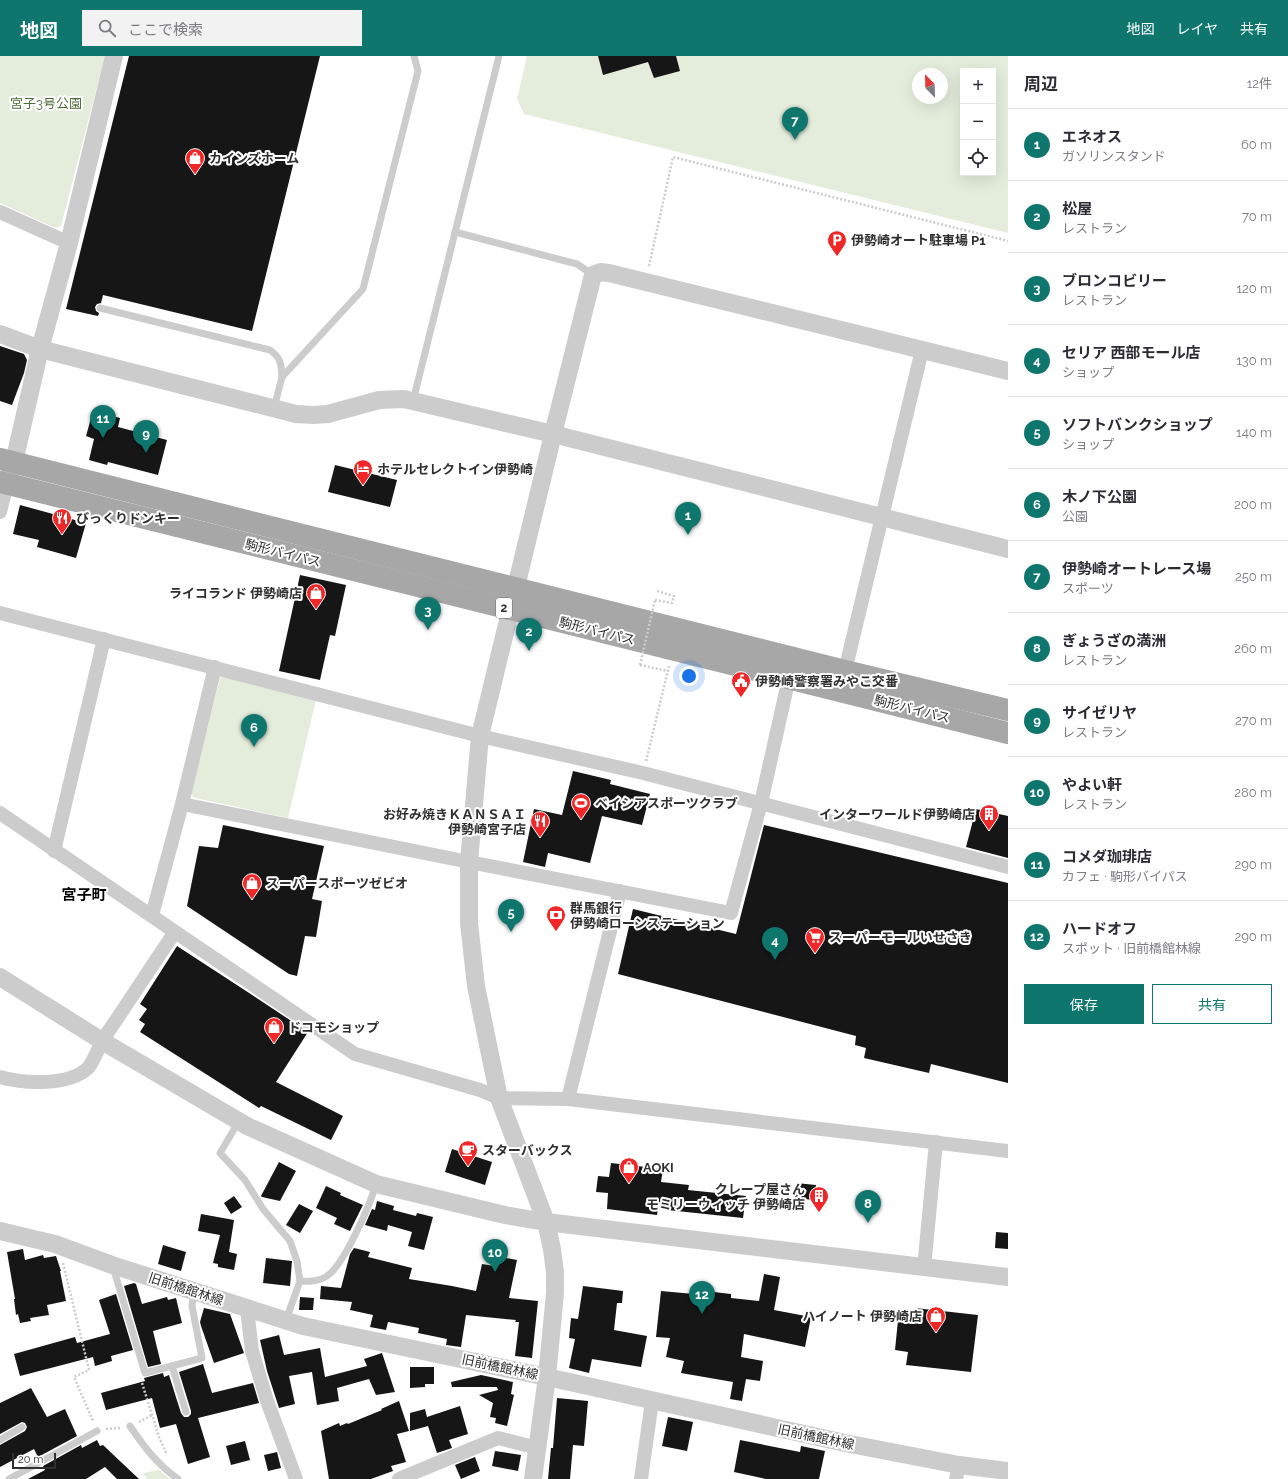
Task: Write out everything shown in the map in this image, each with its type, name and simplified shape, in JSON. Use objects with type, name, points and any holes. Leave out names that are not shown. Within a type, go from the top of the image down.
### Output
[{"type":"main road","name":"駒形バイパス","points":[[7,461],[515,587],[845,671],[1008,710]]},
{"type":"main road","name":"駒形バイパス","points":[[3,483],[1008,733]]},
{"type":"street","points":[[0,512],[7,461],[69,243],[114,56]]},
{"type":"street","points":[[0,212],[69,243]]},
{"type":"street","points":[[533,1479],[555,1293],[552,1249],[546,1222],[500,1098],[476,986],[468,923],[470,862],[480,736],[511,610],[515,587],[593,275],[600,272],[609,273],[1008,371]]},
{"type":"street","points":[[0,334],[40,349],[296,414],[312,416],[328,414],[379,400],[404,399],[553,434],[1008,549]]},
{"type":"street","points":[[845,671],[922,350]]},
{"type":"street","points":[[0,613],[480,736],[643,773],[1008,868]]},
{"type":"street","points":[[54,851],[104,639]]},
{"type":"street","points":[[152,915],[182,804],[215,667]]},
{"type":"street","points":[[182,804],[470,862],[731,912],[761,803],[789,678]]},
{"type":"street","points":[[0,813],[355,1054],[480,1090],[500,1098],[568,1099],[1008,1151]]},
{"type":"street","points":[[568,1099],[620,891]]},
{"type":"street","points":[[0,1077],[13,1081],[53,1081],[71,1078],[88,1067],[102,1041],[175,932]]},
{"type":"street","points":[[0,977],[102,1041],[240,1121],[376,1184],[505,1215],[546,1222],[1008,1277]]},
{"type":"street","points":[[924,1268],[936,1142]]},
{"type":"street","name":"旧前橋館林線","points":[[0,1231],[58,1245],[112,1265],[303,1326],[546,1377],[845,1443],[958,1472],[1007,1467]]},
{"type":"street","points":[[247,1309],[254,1358],[267,1401],[296,1479]]},
{"type":"street","points":[[641,1479],[652,1401]]},
{"type":"street","points":[[399,1479],[498,1438],[536,1448]]},
{"type":"lane","points":[[282,377],[363,289],[418,71],[414,56]]},
{"type":"lane","points":[[413,401],[499,56]]},
{"type":"lane","points":[[455,232],[577,264],[593,275]]},
{"type":"lane","points":[[100,308],[270,350],[278,355],[281,364],[282,377],[274,408]]},
{"type":"lane","points":[[240,1121],[220,1153],[245,1180],[263,1209],[290,1241],[297,1261],[300,1281],[286,1321]]},
{"type":"lane","points":[[300,1281],[307,1282],[326,1277],[335,1269],[353,1238],[371,1201],[376,1184]]},
{"type":"lane","points":[[112,1265],[144,1373],[202,1358],[192,1306],[194,1291]]},
{"type":"lane","points":[[172,1366],[186,1412]]},
{"type":"lane","points":[[130,1426],[144,1447],[178,1479]]},
{"type":"lane","points":[[0,1440],[22,1427]]},
{"type":"lane","points":[[10,1479],[97,1430]]},
{"type":"path","points":[[648,268],[672,157],[1008,241]]},
{"type":"path","points":[[643,773],[668,670],[640,665],[655,600],[672,603],[674,596],[657,592]]},
{"type":"path","points":[[58,1245],[89,1370],[74,1377],[97,1430],[130,1426],[152,1414]]},
{"type":"path","points":[[144,1373],[140,1375],[159,1437],[178,1479]]},
{"type":"green space","name":"宮子3号公園","points":[[0,56],[105,56],[61,226],[55,228],[0,203]]},
{"type":"green space","points":[[527,56],[1008,56],[1008,233],[524,114],[517,99]]},
{"type":"green space","points":[[224,676],[316,700],[288,818],[195,798],[191,794],[220,678]]},
{"type":"green space","points":[[159,1470],[170,1479],[147,1479],[143,1473]]},
{"type":"building","name":"カインズホーム","points":[[129,56],[320,56],[252,331],[103,295],[101,303],[97,304],[95,307],[96,311],[99,313],[98,316],[66,309]]},
{"type":"building","points":[[598,56],[676,56],[680,71],[654,78],[648,62],[603,75]]},
{"type":"building","points":[[0,346],[24,354],[27,360],[24,373],[12,405],[0,401]]},
{"type":"building","points":[[93,411],[120,418],[118,427],[167,440],[158,475],[108,462],[107,465],[89,460],[94,439],[86,436]]},
{"type":"building","name":"ホテルセレクトイン伊勢崎","points":[[335,465],[397,480],[390,507],[328,492]]},
{"type":"building","name":"びっくりドンキー","points":[[20,505],[86,523],[76,558],[37,547],[39,540],[13,534]]},
{"type":"building","name":"ライコランド 伊勢崎店","points":[[300,575],[346,585],[335,636],[330,635],[320,680],[279,671]]},
{"type":"building","name":"ベイシアスポーツクラブ","points":[[573,771],[611,780],[610,784],[650,794],[642,825],[602,816],[590,863],[548,853],[545,867],[523,862],[534,809],[562,815]]},
{"type":"building","name":"インターワールド伊勢崎店","points":[[976,809],[1008,816],[1008,858],[966,847]]},
{"type":"building","name":"スーパースポーツゼビオ","points":[[223,825],[324,846],[312,899],[322,901],[316,937],[305,936],[297,976],[289,974],[187,906],[199,846],[218,848]]},
{"type":"building","name":"スーパーモールいせさき","points":[[764,825],[1008,883],[1008,1083],[931,1064],[929,1073],[864,1058],[866,1048],[855,1045],[856,1036],[618,974],[633,909],[736,934]]},
{"type":"building","points":[[177,946],[308,1032],[276,1082],[343,1116],[331,1140],[261,1106],[259,1108],[140,1032],[145,1024],[139,1020],[147,1009],[140,1004]]},
{"type":"building","name":"スターバックス","points":[[452,1149],[492,1162],[485,1185],[445,1172]]},
{"type":"building","points":[[279,1162],[296,1171],[280,1201],[261,1196]]},
{"type":"building","points":[[611,1163],[663,1169],[661,1182],[689,1185],[688,1190],[746,1196],[743,1218],[658,1209],[657,1215],[607,1209],[608,1193],[596,1192],[598,1176],[609,1177]]},
{"type":"building","points":[[796,1183],[816,1185],[814,1200],[795,1198]]},
{"type":"building","points":[[326,1186],[341,1193],[340,1195],[363,1205],[350,1231],[334,1224],[337,1218],[316,1208]]},
{"type":"building","points":[[234,1196],[242,1207],[231,1214],[224,1203]]},
{"type":"building","points":[[377,1201],[394,1206],[393,1210],[416,1216],[417,1213],[433,1217],[424,1250],[408,1246],[412,1232],[388,1225],[387,1231],[365,1225],[372,1209],[375,1210]]},
{"type":"building","points":[[299,1204],[313,1211],[300,1233],[286,1225]]},
{"type":"building","points":[[201,1214],[234,1220],[229,1252],[237,1254],[234,1270],[218,1267],[218,1264],[213,1263],[220,1235],[198,1231]]},
{"type":"building","points":[[996,1232],[1008,1233],[1008,1249],[995,1248]]},
{"type":"building","points":[[163,1245],[186,1252],[181,1271],[158,1264]]},
{"type":"building","points":[[354,1248],[370,1252],[368,1257],[412,1268],[409,1279],[476,1291],[482,1264],[494,1266],[495,1259],[500,1260],[501,1257],[517,1260],[509,1298],[538,1301],[532,1358],[515,1356],[519,1322],[515,1322],[516,1320],[466,1315],[461,1347],[446,1345],[447,1339],[418,1333],[419,1328],[388,1322],[386,1330],[370,1327],[373,1315],[350,1310],[352,1302],[320,1299],[321,1286],[341,1288],[350,1254]]},
{"type":"building","points":[[23,1249],[25,1260],[43,1255],[44,1258],[56,1256],[61,1271],[66,1301],[47,1305],[49,1315],[30,1318],[31,1321],[20,1323],[18,1314],[16,1315],[15,1299],[7,1252]]},
{"type":"building","points":[[266,1258],[292,1261],[290,1286],[263,1283]]},
{"type":"building","points":[[764,1274],[780,1277],[774,1310],[811,1317],[805,1347],[744,1334],[741,1357],[763,1361],[760,1381],[746,1379],[742,1401],[730,1399],[733,1382],[681,1373],[684,1361],[666,1357],[670,1338],[656,1337],[661,1291],[705,1295],[705,1291],[731,1294],[731,1298],[759,1301]]},
{"type":"building","points":[[134,1283],[136,1284],[142,1304],[167,1297],[168,1300],[176,1298],[182,1323],[153,1331],[161,1364],[148,1367],[124,1286]]},
{"type":"building","points":[[583,1286],[623,1291],[622,1303],[617,1303],[614,1330],[647,1336],[641,1367],[592,1359],[589,1373],[569,1368],[575,1339],[569,1338],[571,1318],[578,1319]]},
{"type":"building","points":[[116,1294],[133,1350],[111,1356],[112,1361],[95,1366],[93,1357],[20,1376],[14,1354],[75,1337],[77,1343],[110,1334],[99,1300]]},
{"type":"building","points":[[300,1297],[314,1298],[313,1310],[299,1310]]},
{"type":"building","points":[[204,1308],[230,1314],[244,1353],[214,1363],[200,1322]]},
{"type":"building","name":"ハイノート 伊勢崎店","points":[[915,1308],[978,1315],[971,1372],[906,1365],[908,1352],[895,1350],[899,1310],[914,1312]]},
{"type":"building","points":[[279,1335],[284,1355],[320,1348],[325,1377],[367,1366],[364,1359],[382,1353],[395,1392],[376,1395],[369,1379],[337,1388],[339,1401],[317,1405],[312,1372],[289,1376],[295,1404],[279,1408],[267,1371],[260,1340]]},
{"type":"building","points":[[203,1364],[212,1393],[253,1383],[259,1403],[198,1418],[210,1457],[188,1464],[176,1424],[160,1428],[152,1398],[106,1410],[101,1393],[145,1381],[144,1378],[163,1373],[164,1377],[169,1375],[181,1413],[184,1417],[188,1417],[191,1414],[191,1411],[179,1372]]},
{"type":"building","points":[[410,1367],[434,1367],[434,1384],[425,1384],[425,1387],[410,1388]]},
{"type":"building","points":[[481,1375],[513,1382],[511,1394],[514,1395],[507,1426],[495,1423],[496,1418],[490,1417],[493,1403],[479,1395],[498,1390],[497,1387],[452,1387],[451,1382]]},
{"type":"building","points":[[31,1388],[47,1417],[65,1409],[77,1436],[38,1457],[34,1449],[0,1467],[0,1445],[25,1431],[27,1427],[25,1423],[22,1422],[0,1434],[0,1403]]},
{"type":"building","points":[[557,1398],[588,1401],[584,1446],[573,1445],[570,1479],[548,1479],[551,1448],[553,1448]]},
{"type":"building","points":[[399,1401],[409,1431],[397,1434],[406,1462],[391,1466],[393,1471],[371,1479],[329,1479],[321,1431],[339,1423],[340,1426],[347,1423],[348,1424],[382,1410],[381,1409]]},
{"type":"building","points":[[460,1406],[468,1434],[449,1440],[452,1448],[437,1453],[428,1426],[410,1431],[410,1413],[425,1409],[427,1417]]},
{"type":"building","points":[[668,1417],[693,1422],[687,1451],[662,1446]]},
{"type":"building","points":[[97,1440],[100,1446],[103,1445],[139,1479],[117,1479],[105,1467],[86,1479],[28,1479],[45,1470],[43,1466],[81,1445],[82,1448]]},
{"type":"building","points":[[740,1440],[800,1452],[801,1446],[825,1451],[819,1479],[766,1479],[734,1472]]},
{"type":"building","points":[[245,1441],[250,1460],[231,1465],[226,1446]]},
{"type":"building","points":[[495,1451],[521,1455],[518,1471],[492,1466]]},
{"type":"building","points":[[277,1452],[281,1468],[268,1471],[264,1455]]},
{"type":"building","points":[[475,1457],[480,1471],[461,1479],[455,1465]]},
{"type":"place","name":"伊勢崎オートレース場","points":[[795,140]]},
{"type":"place","name":"カインズホーム","points":[[195,175]]},
{"type":"place","name":"伊勢崎オート駐車場 P1","points":[[837,257]]},
{"type":"place","name":"コメダ珈琲店","points":[[103,438]]},
{"type":"place","name":"サイゼリヤ","points":[[146,453]]},
{"type":"place","name":"ホテルセレクトイン伊勢崎","points":[[363,486]]},
{"type":"place","name":"びっくりドンキー","points":[[62,535]]},
{"type":"place","name":"エネオス","points":[[688,535]]},
{"type":"place","name":"ライコランド 伊勢崎店","points":[[316,610]]},
{"type":"place","name":"ブロンコビリー","points":[[428,630]]},
{"type":"place","name":"松屋","points":[[529,651]]},
{"type":"place","name":"伊勢崎警察署みやこ交番","points":[[741,698]]},
{"type":"place","name":"木ノ下公園","points":[[254,747]]},
{"type":"place","name":"ベイシアスポーツクラブ","points":[[581,820]]},
{"type":"place","name":"インターワールド伊勢崎店","points":[[989,831]]},
{"type":"place","name":"お好み焼きＫＡＮＳＡＩ 伊勢崎宮子店","points":[[540,838]]},
{"type":"place","name":"スーパースポーツゼビオ","points":[[252,900]]},
{"type":"place","name":"ソフトバンクショップ","points":[[511,932]]},
{"type":"place","name":"群馬銀行 伊勢崎ローンステーション","points":[[556,932]]},
{"type":"place","name":"スーパーモールいせさき","points":[[815,954]]},
{"type":"place","name":"セリア 西部モール店","points":[[775,960]]},
{"type":"place","name":"ドコモショップ","points":[[274,1044]]},
{"type":"place","name":"スターバックス","points":[[468,1167]]},
{"type":"place","name":"AOKI","points":[[629,1184]]},
{"type":"place","name":"クレープ屋さん モミリーウィッチ 伊勢崎店","points":[[819,1213]]},
{"type":"place","name":"ぎょうざの満洲","points":[[868,1223]]},
{"type":"place","name":"やよい軒","points":[[495,1272]]},
{"type":"place","name":"ハードオフ","points":[[702,1314]]},
{"type":"place","name":"ハイノート 伊勢崎店","points":[[936,1333]]},
{"type":"district","name":"宮子町","points":[[84,895]]}]
